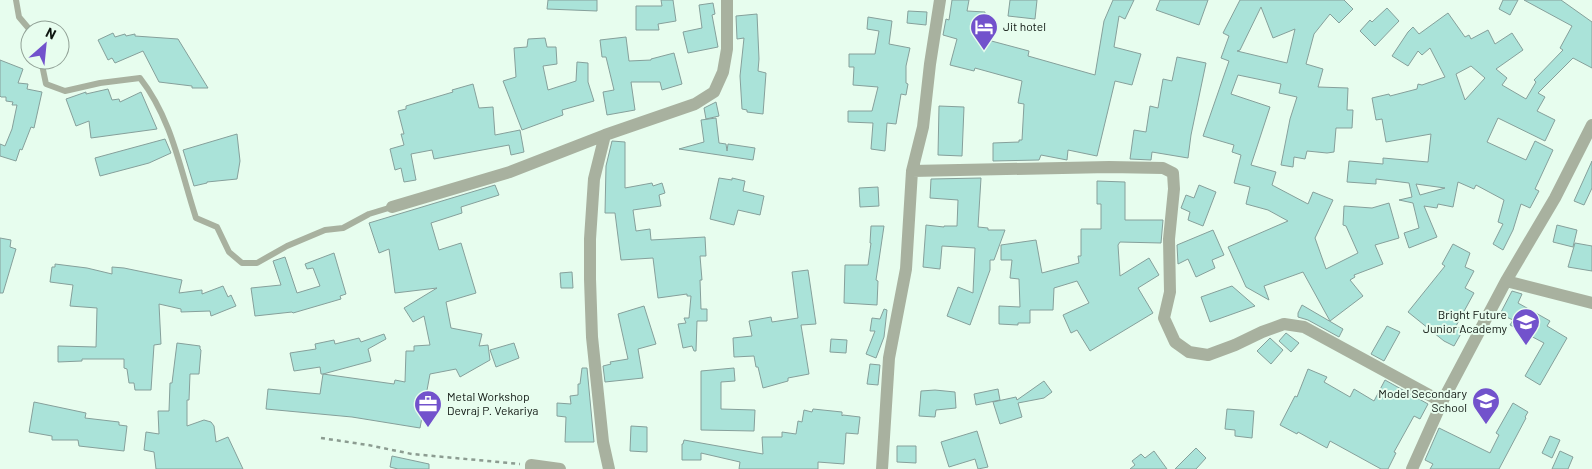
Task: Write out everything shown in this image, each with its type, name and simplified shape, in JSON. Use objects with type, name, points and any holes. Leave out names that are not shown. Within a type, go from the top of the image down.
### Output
[{"type":"street","points":[[392,207],[510,172],[605,135],[695,104],[714,92],[723,72],[728,49],[727,0]]},
{"type":"street","points":[[882,469],[889,358],[906,270],[912,170],[923,127],[940,0]]},
{"type":"street","points":[[1412,469],[1442,402],[1506,281],[1555,198],[1592,125]]},
{"type":"street","points":[[605,135],[594,179],[590,269],[592,337],[603,442],[609,469]]},
{"type":"street","points":[[912,170],[1163,168],[1173,173],[1174,189],[1169,239],[1170,292],[1164,318],[1175,342],[1189,352],[1208,355],[1235,346],[1262,332],[1284,324],[1304,327],[1442,402]]},
{"type":"street","points":[[1506,281],[1592,303]]},
{"type":"street","points":[[531,467],[560,469]]},
{"type":"lane","points":[[16,0],[19,17],[22,20]]},
{"type":"lane","points":[[43,70],[46,84],[65,91],[100,83],[140,78],[150,91],[166,120],[196,218],[217,227],[229,252],[242,263],[257,263],[287,246],[318,233],[343,228],[369,214],[392,207]]},
{"type":"path","points":[[321,438],[412,454],[531,467]]},
{"type":"building","points":[[548,0],[597,0],[597,11],[547,9]]},
{"type":"building","points":[[661,0],[673,0],[676,21],[658,24],[659,30],[636,30],[636,6],[662,6]]},
{"type":"building","points":[[952,0],[969,0],[967,11],[985,12],[984,39],[1029,51],[1028,56],[1095,75],[1104,21],[1113,0],[1134,0],[1125,19],[1119,16],[1114,47],[1141,54],[1132,85],[1115,81],[1097,156],[1068,150],[1067,160],[1041,155],[1039,160],[993,161],[993,143],[1019,142],[1019,140],[1022,140],[1024,104],[1018,103],[1022,81],[975,68],[974,71],[950,65],[957,39],[943,35],[946,19],[949,20]]},
{"type":"building","points":[[1010,0],[1037,0],[1035,19],[1008,16]]},
{"type":"building","points":[[1160,0],[1208,0],[1199,25],[1156,10]]},
{"type":"building","points":[[1240,0],[1344,0],[1353,9],[1339,23],[1330,14],[1314,34],[1306,64],[1323,69],[1318,87],[1348,88],[1347,110],[1353,110],[1352,128],[1336,128],[1334,152],[1307,151],[1305,159],[1294,157],[1293,167],[1281,165],[1290,119],[1297,97],[1279,93],[1281,84],[1238,75],[1231,94],[1270,107],[1251,165],[1276,172],[1272,185],[1308,204],[1313,192],[1333,200],[1315,238],[1326,269],[1358,253],[1346,226],[1343,225],[1344,206],[1372,208],[1389,203],[1399,238],[1375,245],[1383,264],[1354,275],[1355,277],[1350,280],[1363,296],[1330,321],[1303,272],[1264,286],[1269,300],[1246,287],[1228,247],[1288,221],[1268,210],[1246,204],[1250,187],[1234,183],[1241,155],[1232,152],[1234,145],[1203,136],[1229,61],[1221,58],[1229,36],[1223,33]],"holes":[[[1261,7],[1273,38],[1295,29],[1287,63],[1237,51],[1240,50]]]},
{"type":"building","points":[[1503,0],[1518,0],[1510,15],[1499,9]]},
{"type":"building","points":[[1524,0],[1561,0],[1592,22],[1592,68],[1573,58],[1538,93],[1545,97],[1537,111],[1555,120],[1545,141],[1498,118],[1487,142],[1526,160],[1535,141],[1553,150],[1535,189],[1539,191],[1530,208],[1521,204],[1513,230],[1503,250],[1493,244],[1503,224],[1498,222],[1504,200],[1476,185],[1474,189],[1458,182],[1453,207],[1438,204],[1437,208],[1424,206],[1437,237],[1409,248],[1404,233],[1419,228],[1413,203],[1399,200],[1412,197],[1409,183],[1376,179],[1376,184],[1347,182],[1349,161],[1383,164],[1383,158],[1428,162],[1431,134],[1386,142],[1382,119],[1376,120],[1372,98],[1389,94],[1390,96],[1417,89],[1418,84],[1422,85],[1445,77],[1430,48],[1422,55],[1418,51],[1408,66],[1392,56],[1408,32],[1413,27],[1419,34],[1448,13],[1465,37],[1469,35],[1471,39],[1488,30],[1495,44],[1512,33],[1523,50],[1496,69],[1507,78],[1502,85],[1526,99],[1536,82],[1534,80],[1563,50],[1560,48],[1572,26]],"holes":[[[1471,66],[1485,78],[1465,100],[1456,74]],[[1416,184],[1445,188],[1420,195]]]},
{"type":"building","points":[[713,3],[715,14],[712,15],[718,47],[688,53],[683,32],[702,28],[699,5]]},
{"type":"building","points":[[1387,8],[1399,21],[1375,46],[1360,31],[1370,20],[1372,22]]},
{"type":"building","points":[[908,11],[927,12],[926,25],[907,23]]},
{"type":"building","points":[[757,14],[758,71],[766,73],[763,114],[747,112],[747,110],[742,109],[740,76],[744,38],[737,39],[736,16]]},
{"type":"building","points":[[868,17],[892,21],[889,44],[910,48],[906,66],[906,83],[908,84],[906,95],[901,94],[896,124],[887,123],[885,151],[871,149],[873,123],[848,122],[848,111],[872,111],[878,87],[853,85],[854,67],[849,67],[849,54],[875,54],[879,31],[867,29]]},
{"type":"building","points":[[113,33],[115,37],[135,34],[135,36],[178,39],[208,88],[192,88],[192,86],[159,82],[143,51],[115,63],[112,58],[108,60],[98,40]]},
{"type":"building","points":[[626,37],[629,61],[651,60],[674,53],[682,84],[662,90],[660,82],[631,82],[635,110],[607,115],[603,92],[614,90],[606,57],[602,57],[600,40]]},
{"type":"building","points":[[545,38],[547,47],[556,47],[557,64],[543,66],[548,90],[576,81],[577,62],[588,63],[588,82],[594,101],[562,110],[563,115],[522,130],[503,81],[516,77],[514,48],[527,47],[528,39]]},
{"type":"building","points":[[1177,57],[1206,63],[1188,158],[1152,152],[1151,160],[1130,159],[1134,130],[1146,132],[1150,106],[1158,108],[1163,79],[1172,81]]},
{"type":"building","points":[[0,60],[23,70],[18,83],[28,84],[27,89],[42,92],[34,128],[31,127],[16,161],[0,156],[0,144],[5,146],[12,129],[17,105],[12,105],[13,102],[6,101],[6,97],[0,96]]},
{"type":"building","points":[[473,84],[479,108],[493,107],[495,135],[520,130],[524,152],[511,155],[509,145],[434,159],[432,150],[411,154],[416,180],[404,182],[401,168],[395,170],[390,149],[404,145],[401,134],[404,134],[398,111],[406,109],[406,106]]},
{"type":"building","points":[[108,89],[112,100],[119,99],[120,102],[141,92],[157,129],[91,138],[89,121],[76,126],[66,99],[86,92],[86,94]]},
{"type":"building","points":[[716,102],[719,116],[706,119],[704,108]]},
{"type":"building","points":[[939,106],[964,107],[962,156],[938,155]]},
{"type":"building","points":[[716,118],[719,143],[726,144],[727,151],[728,144],[755,148],[753,160],[679,149],[704,142],[701,120]]},
{"type":"building","points":[[237,134],[240,161],[237,179],[207,182],[194,186],[183,150]]},
{"type":"building","points":[[165,139],[171,153],[149,163],[100,176],[95,158]]},
{"type":"building","points":[[612,141],[625,142],[625,188],[652,183],[653,186],[662,183],[665,193],[659,195],[661,206],[633,210],[636,231],[650,229],[651,240],[705,237],[706,256],[700,256],[702,280],[700,280],[701,309],[707,309],[707,321],[697,321],[696,351],[694,351],[692,346],[683,348],[678,324],[686,323],[684,318],[689,318],[691,296],[687,296],[687,294],[658,298],[653,258],[621,260],[615,213],[605,213],[606,166]]},
{"type":"building","points":[[1592,161],[1592,188],[1584,205],[1574,201]]},
{"type":"building","points":[[719,178],[745,181],[743,191],[764,196],[760,215],[738,210],[734,225],[710,219]]},
{"type":"building","points":[[981,178],[978,227],[988,228],[988,230],[1005,230],[994,260],[990,260],[990,270],[970,325],[947,316],[958,287],[973,293],[975,248],[942,246],[940,269],[923,267],[926,225],[957,226],[958,200],[930,198],[931,179]]},
{"type":"building","points":[[1097,181],[1125,182],[1125,220],[1163,220],[1161,243],[1120,242],[1118,245],[1120,276],[1149,258],[1159,275],[1138,288],[1153,313],[1090,351],[1077,330],[1071,333],[1063,315],[1089,303],[1077,281],[1054,288],[1053,310],[1030,310],[1030,323],[1018,323],[1018,325],[999,324],[999,306],[1020,307],[1019,279],[1010,278],[1012,260],[1001,260],[1001,245],[1036,240],[1042,273],[1079,263],[1078,256],[1081,256],[1081,229],[1101,229],[1101,204],[1097,204]]},
{"type":"building","points":[[495,185],[499,195],[461,207],[462,213],[431,223],[439,250],[461,243],[476,293],[446,302],[451,328],[482,334],[479,346],[488,345],[490,360],[460,377],[456,369],[430,374],[420,428],[352,417],[266,409],[268,389],[320,394],[323,374],[394,384],[395,380],[405,382],[406,351],[414,351],[414,346],[430,345],[424,316],[413,322],[404,308],[437,288],[395,293],[389,249],[379,253],[369,223]]},
{"type":"building","points":[[1199,185],[1216,192],[1203,226],[1188,220],[1190,212],[1181,208],[1186,195],[1194,198]]},
{"type":"building","points":[[878,187],[879,206],[860,207],[859,188]]},
{"type":"building","points":[[1557,225],[1577,230],[1573,247],[1553,242]]},
{"type":"building","points":[[871,226],[884,226],[876,280],[878,281],[877,305],[844,303],[845,265],[868,265]]},
{"type":"building","points":[[1213,230],[1224,255],[1212,260],[1215,268],[1196,277],[1188,259],[1178,264],[1177,245]]},
{"type":"building","points":[[0,238],[11,240],[10,247],[16,249],[3,293],[0,293]]},
{"type":"building","points":[[1575,243],[1592,246],[1592,271],[1568,267]]},
{"type":"building","points":[[1453,244],[1470,253],[1465,267],[1474,271],[1465,288],[1474,293],[1456,326],[1463,330],[1454,346],[1444,341],[1408,312],[1445,266],[1442,264]]},
{"type":"building","points":[[334,253],[346,294],[340,296],[341,299],[293,313],[255,316],[251,288],[281,285],[273,261],[285,257],[297,293],[320,286],[313,268],[307,269],[305,264]]},
{"type":"building","points":[[55,264],[87,268],[112,274],[112,267],[124,268],[182,280],[179,293],[202,290],[202,294],[223,286],[228,297],[231,295],[236,306],[211,316],[210,311],[181,312],[181,309],[159,304],[161,344],[154,345],[151,390],[135,390],[134,383],[129,383],[127,369],[124,368],[124,359],[82,359],[82,361],[58,362],[58,346],[96,347],[97,308],[70,306],[73,285],[50,282],[52,267],[55,267]]},
{"type":"building","points":[[808,270],[816,324],[801,325],[809,374],[788,378],[788,381],[763,388],[754,356],[734,357],[733,338],[752,336],[749,321],[771,317],[772,322],[798,318],[792,272]]},
{"type":"building","points":[[572,272],[573,288],[561,288],[560,273]]},
{"type":"building","points":[[1232,286],[1255,306],[1210,322],[1201,297]]},
{"type":"building","points":[[1512,291],[1522,294],[1518,303],[1550,321],[1547,326],[1567,338],[1540,385],[1525,376],[1544,343],[1510,325],[1513,320],[1500,314]]},
{"type":"building","points":[[1302,305],[1343,329],[1339,337],[1308,320],[1298,317]]},
{"type":"building","points":[[644,306],[656,344],[638,349],[643,378],[605,382],[603,366],[611,364],[610,362],[628,359],[618,314]]},
{"type":"building","points":[[884,309],[887,310],[884,337],[876,358],[866,354],[875,331],[870,331],[872,318],[880,319]]},
{"type":"building","points":[[1387,326],[1400,332],[1384,361],[1371,354]]},
{"type":"building","points":[[1286,333],[1299,343],[1291,352],[1279,341]]},
{"type":"building","points":[[384,334],[386,339],[368,349],[371,361],[321,374],[320,367],[294,371],[290,353],[316,349],[315,344],[334,340],[335,344],[359,338],[361,342]]},
{"type":"building","points":[[1270,338],[1283,350],[1271,364],[1257,351]]},
{"type":"building","points":[[831,339],[847,340],[846,353],[830,352]]},
{"type":"building","points":[[177,343],[200,346],[201,350],[199,374],[190,374],[187,426],[204,420],[211,422],[214,426],[216,442],[228,437],[243,469],[156,469],[154,452],[144,450],[146,432],[159,434],[158,411],[169,411],[170,383],[172,383]]},
{"type":"building","points":[[514,343],[519,358],[496,367],[490,350]]},
{"type":"building","points":[[870,364],[880,365],[878,385],[867,384]]},
{"type":"building","points":[[582,368],[587,368],[594,442],[565,442],[566,417],[557,416],[557,403],[571,404],[570,396],[578,395],[578,384],[580,384]]},
{"type":"building","points":[[734,368],[735,381],[721,382],[721,409],[755,410],[754,431],[701,430],[701,371]]},
{"type":"building","points":[[1308,369],[1327,377],[1324,382],[1350,397],[1354,389],[1374,401],[1385,380],[1428,404],[1420,419],[1414,416],[1394,452],[1396,453],[1388,469],[1381,469],[1330,441],[1327,448],[1298,432],[1297,434],[1280,425],[1295,396],[1297,397]]},
{"type":"building","points":[[1044,381],[1052,392],[1044,398],[1018,403],[1022,417],[1000,424],[993,402],[1016,397],[1017,400]]},
{"type":"building","points":[[998,389],[1000,400],[976,405],[974,394]]},
{"type":"building","points":[[921,391],[955,392],[956,408],[936,410],[935,417],[919,416]]},
{"type":"building","points":[[34,402],[86,413],[85,418],[119,422],[119,425],[127,426],[124,451],[79,446],[78,440],[52,440],[52,436],[29,432]]},
{"type":"building","points":[[1513,403],[1528,412],[1499,469],[1430,469],[1433,464],[1425,460],[1439,428],[1490,453],[1499,435],[1496,433]]},
{"type":"building","points":[[813,409],[842,412],[842,416],[860,417],[858,434],[846,433],[844,464],[818,462],[818,469],[739,469],[740,462],[701,453],[701,460],[682,460],[682,444],[684,440],[763,454],[762,437],[782,437],[782,432],[796,434],[798,421],[802,422],[804,410],[812,412]]},
{"type":"building","points":[[1227,409],[1254,411],[1252,438],[1235,436],[1235,430],[1225,429]]},
{"type":"building","points":[[631,426],[647,427],[647,452],[630,451]]},
{"type":"building","points":[[977,431],[988,467],[978,469],[975,459],[949,467],[941,442]]},
{"type":"building","points":[[1550,436],[1560,440],[1552,458],[1542,453]]},
{"type":"building","points":[[897,446],[916,446],[916,463],[897,462]]},
{"type":"building","points":[[1196,448],[1206,458],[1196,469],[1175,469]]},
{"type":"building","points":[[1154,451],[1167,469],[1130,469],[1135,465],[1132,461],[1141,454],[1145,458]]},
{"type":"building","points":[[1560,451],[1573,457],[1568,469],[1552,469]]},
{"type":"building","points":[[392,456],[429,464],[429,469],[398,469],[390,467]]},
{"type":"place","name":"Jit hotel","points":[[984,51]]},
{"type":"place","name":"Bright Future Junior Academy","points":[[1526,346]]},
{"type":"place","name":"Model Secondary School","points":[[1486,425]]},
{"type":"place","name":"Metal Workshop Devraj P. Vekariya","points":[[428,428]]}]
